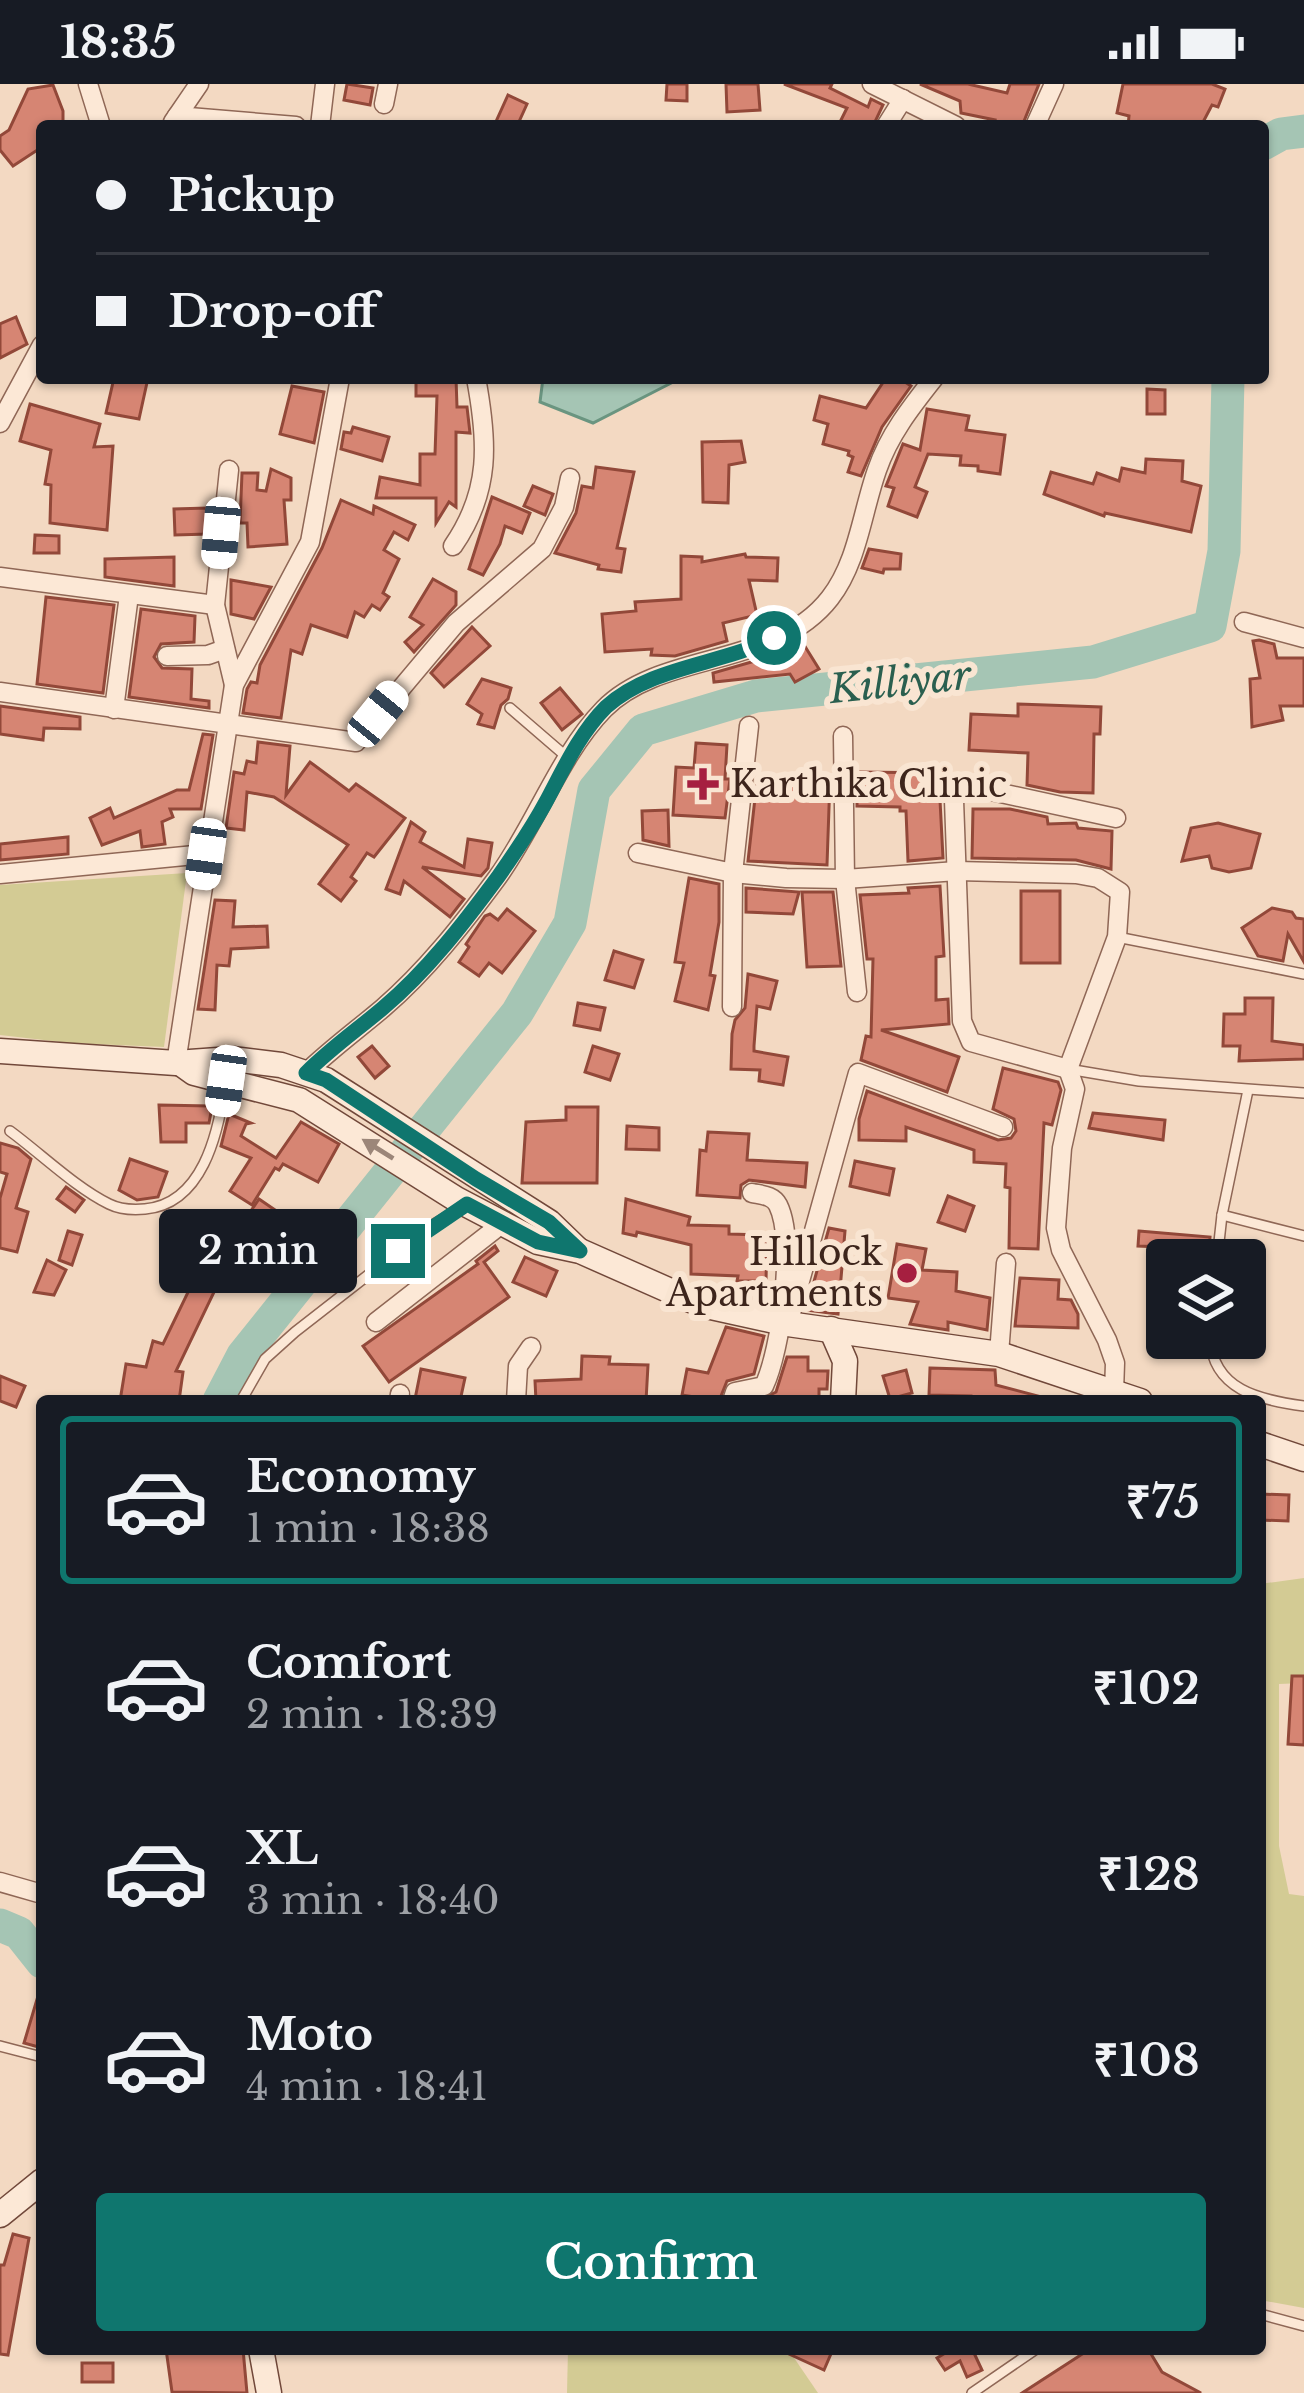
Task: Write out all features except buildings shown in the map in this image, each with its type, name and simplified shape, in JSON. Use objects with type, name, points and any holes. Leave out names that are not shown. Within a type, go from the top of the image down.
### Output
[{"type":"main road","points":[[0,1051],[178,1064],[232,1059],[280,1065],[316,1076],[549,1222],[580,1251]]},
{"type":"main road","points":[[178,1064],[194,1073],[299,1100],[538,1242],[580,1251],[702,1305],[786,1323],[999,1354],[1122,1395]]},
{"type":"main road","points":[[831,1329],[845,1361],[843,1395]]},
{"type":"main road","points":[[1266,1446],[1304,1459]]},
{"type":"main road","points":[[0,2215],[36,2186]]},
{"type":"main road","points":[[262,2355],[269,2393]]},
{"type":"street","points":[[88,84],[99,120]]},
{"type":"street","points":[[175,120],[199,84]]},
{"type":"street","points":[[321,120],[325,84]]},
{"type":"street","points":[[384,104],[388,84]]},
{"type":"street","points":[[872,84],[944,120]]},
{"type":"street","points":[[1038,120],[1054,84]]},
{"type":"street","points":[[890,120],[902,99]]},
{"type":"street","points":[[0,423],[36,356]]},
{"type":"street","points":[[234,685],[310,542],[339,384]]},
{"type":"street","points":[[453,546],[482,491],[484,450],[477,384]]},
{"type":"street","points":[[316,1076],[342,1037],[383,1008],[447,942],[498,877],[568,758],[605,708],[641,682],[748,651],[800,625],[829,600],[849,567],[878,466],[899,422],[929,384]]},
{"type":"street","points":[[178,1064],[234,685],[214,604],[229,470]]},
{"type":"street","points":[[0,692],[356,742],[456,623],[542,549],[564,507],[570,478]]},
{"type":"street","points":[[0,577],[214,604]]},
{"type":"street","points":[[115,709],[129,595]]},
{"type":"street","points":[[1244,622],[1304,638]]},
{"type":"street","points":[[167,656],[208,655],[225,649]]},
{"type":"street","points":[[732,1007],[733,873],[749,726]]},
{"type":"street","points":[[843,736],[845,879],[857,992]]},
{"type":"street","points":[[1068,1069],[971,1042],[962,1021],[954,800],[961,793],[987,790],[1116,818]]},
{"type":"street","points":[[638,853],[733,873],[845,879],[957,871],[1076,874],[1098,878],[1120,892],[1117,937],[1068,1069],[1075,1089],[1062,1148],[1056,1228],[1061,1250],[1107,1340],[1115,1363],[1114,1392]]},
{"type":"street","points":[[0,874],[206,854]]},
{"type":"street","points":[[734,1395],[764,1386],[858,1073],[1004,1127]]},
{"type":"street","points":[[752,1193],[769,1196],[778,1205],[784,1240],[786,1323]]},
{"type":"street","points":[[376,1322],[503,1223]]},
{"type":"street","points":[[999,1354],[1006,1263]]},
{"type":"street","points":[[516,1395],[518,1366],[531,1347]]},
{"type":"street","points":[[0,1882],[36,1892]]},
{"type":"lane","points":[[510,707],[568,758]]},
{"type":"lane","points":[[1117,937],[1304,974]]},
{"type":"lane","points":[[1068,1069],[1139,1081],[1304,1093]]},
{"type":"lane","points":[[10,1131],[111,1206],[166,1207],[185,1195],[200,1172],[221,1112],[226,1081]]},
{"type":"lane","points":[[1219,1239],[1248,1090]]},
{"type":"lane","points":[[245,1395],[265,1358],[462,1201]]},
{"type":"lane","points":[[1222,1216],[1304,1236]]},
{"type":"lane","points":[[1213,1359],[1222,1377],[1236,1388],[1262,1395]]},
{"type":"lane","points":[[1266,1396],[1304,1406]]},
{"type":"lane","points":[[0,2046],[36,2055]]},
{"type":"lane","points":[[1266,2316],[1304,2326]]},
{"type":"lane","points":[[972,2393],[1027,2355]]},
{"type":"shaded area","points":[[542,384],[669,384],[593,423],[540,402]]},
{"type":"shaded area","points":[[187,873],[164,1047],[0,1035],[0,885]]},
{"type":"shaded area","points":[[1304,1578],[1304,1683],[1279,1684],[1279,1846],[1289,1894],[1304,1896],[1304,2308],[1266,2301],[1266,1583]]},
{"type":"shaded area","points":[[568,2355],[792,2355],[818,2393],[567,2393]]},
{"type":"waterway","name":"Killiyar","points":[[1269,141],[1304,131]]},
{"type":"waterway","name":"Killiyar","points":[[222,1395],[243,1355],[517,1013],[570,923],[594,790],[643,730],[756,696],[1093,662],[1210,626],[1224,551],[1228,384]]},
{"type":"waterway","name":"Killiyar","points":[[0,1925],[19,1933],[36,1954]]},
{"type":"place","name":"Karthika Clinic","points":[[703,784]]},
{"type":"place","name":"Hillock Apartments","points":[[907,1273]]},
{"type":"route","points":[[398,1251],[467,1204],[538,1242],[580,1251],[549,1222],[326,1080],[306,1073],[342,1037],[383,1008],[447,942],[498,877],[568,758],[605,708],[641,682],[748,651],[774,638]]}]
